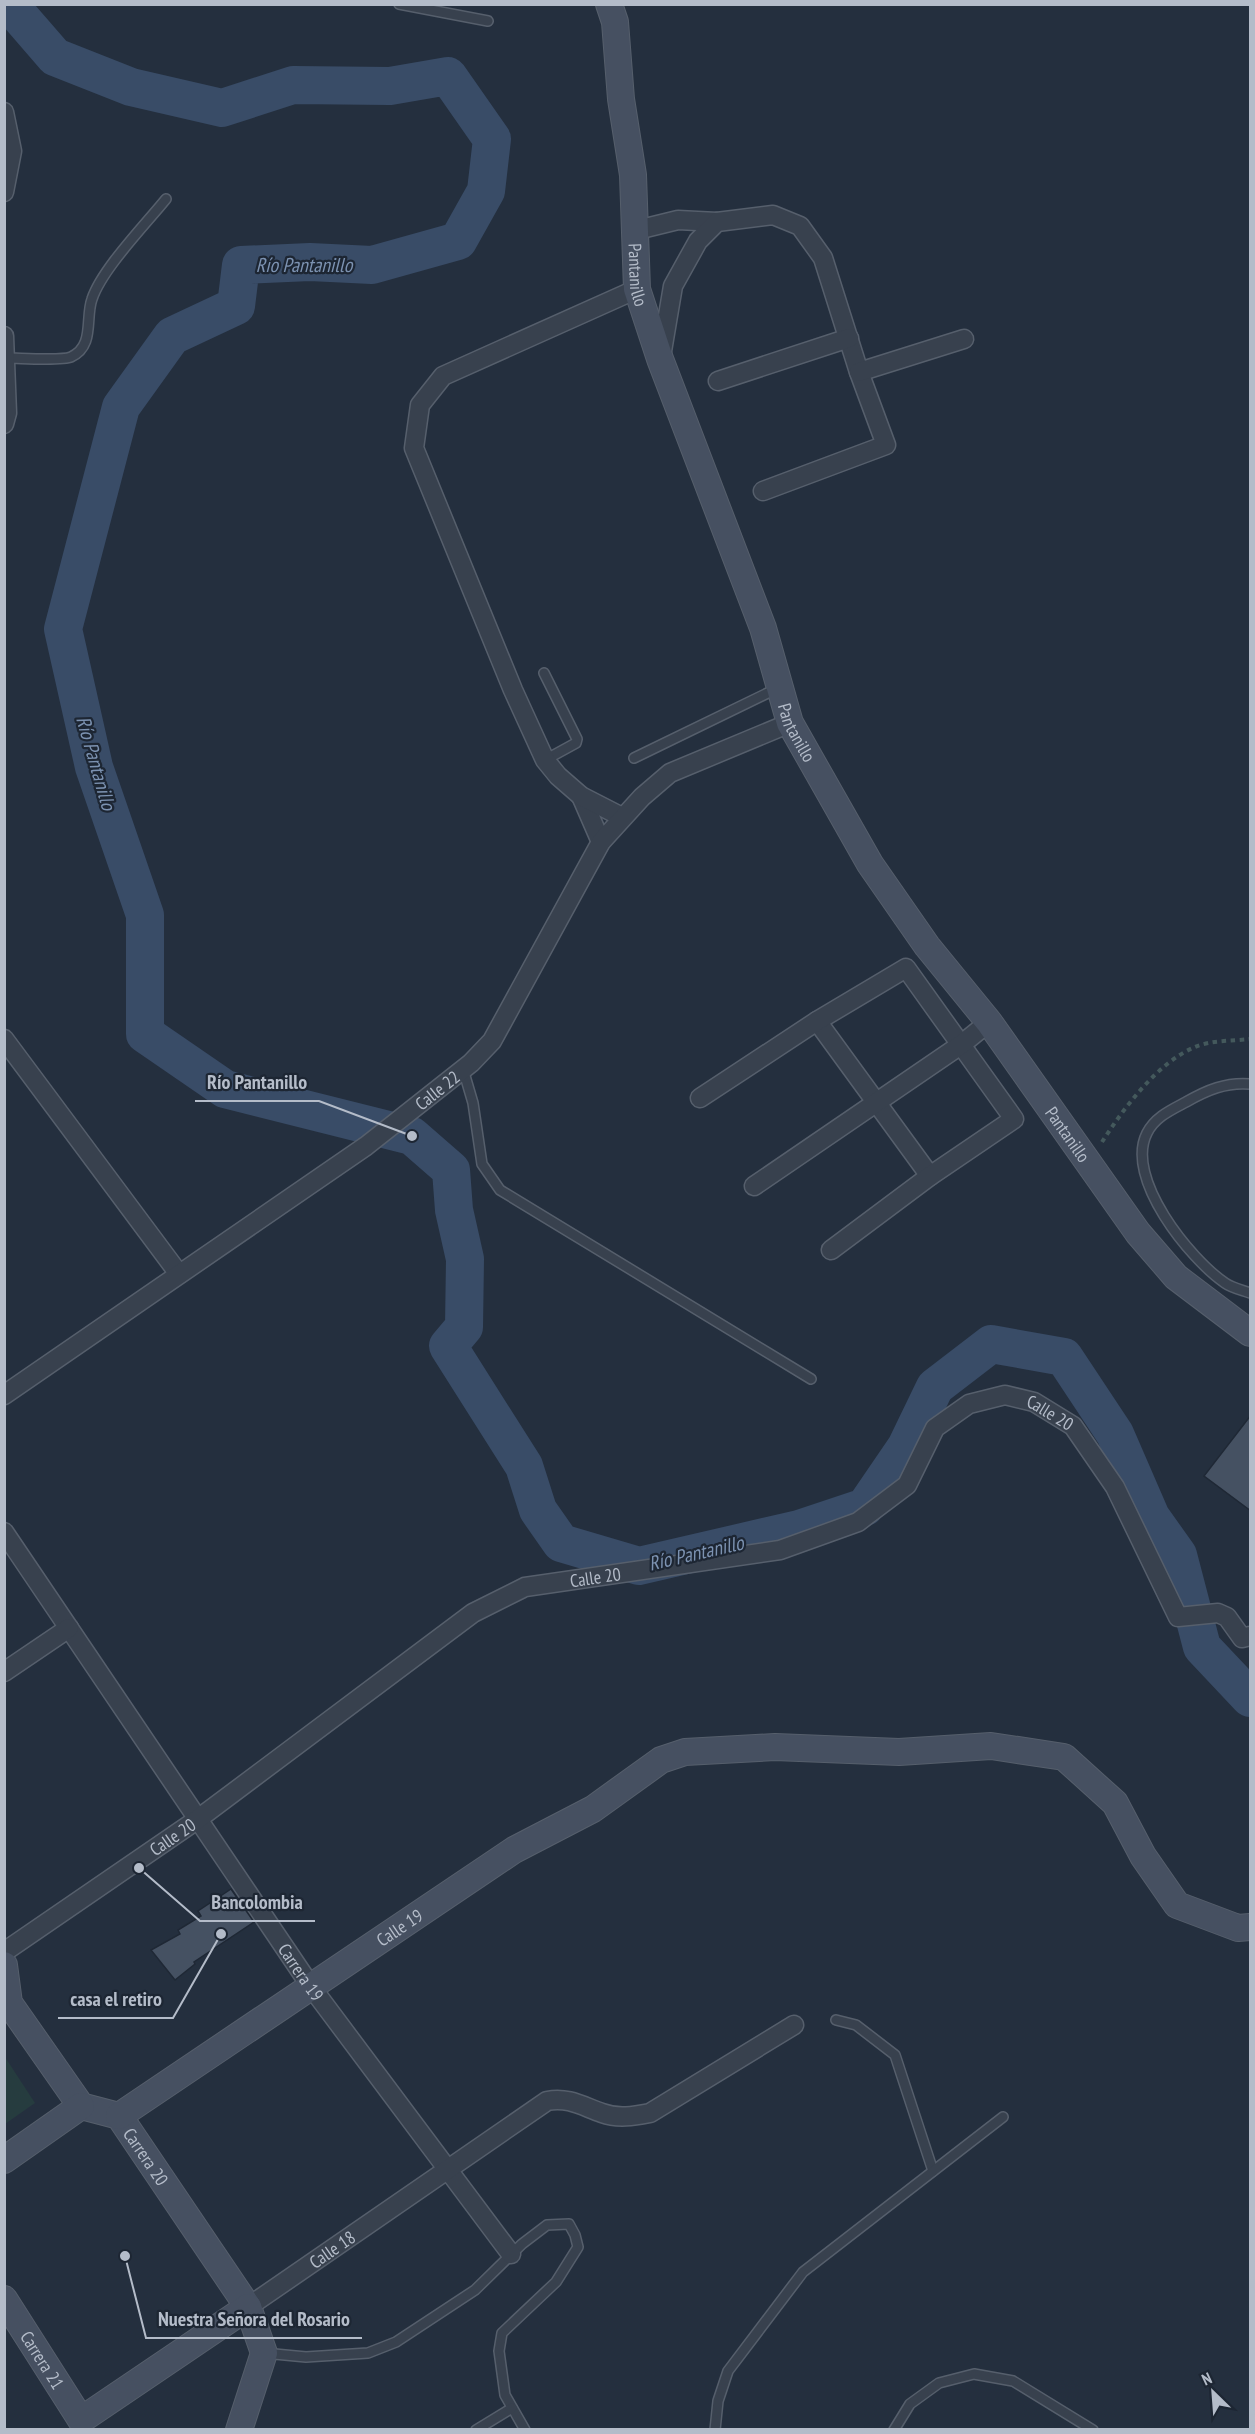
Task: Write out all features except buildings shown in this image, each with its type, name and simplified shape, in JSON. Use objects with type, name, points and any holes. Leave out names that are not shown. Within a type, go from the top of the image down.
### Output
[{"type":"main road","name":"Pantanillo","points":[[609,4],[615,22],[621,99],[633,175],[633,231],[637,289],[660,359],[763,628],[789,723],[870,864],[927,946],[989,1022],[1138,1233],[1176,1277],[1251,1333]]},
{"type":"main road","name":"Calle 19","points":[[120,2116],[514,1850],[593,1809],[661,1760],[685,1752],[775,1747],[898,1752],[991,1746],[1064,1757],[1115,1803],[1143,1856],[1177,1905],[1238,1928],[1251,1927]]},
{"type":"main road","points":[[4,1965],[9,2003],[81,2106],[4,2160]]},
{"type":"main road","name":"Carrera 20","points":[[81,2106],[120,2116],[248,2307],[264,2353]]},
{"type":"main road","name":"Carrera 21","points":[[4,2299],[74,2425]]},
{"type":"main road","name":"Calle 18","points":[[74,2425],[248,2307]]},
{"type":"main road","points":[[239,2430],[264,2353]]},
{"type":"street","points":[[4,112],[12,151],[4,192]]},
{"type":"street","points":[[633,231],[678,220],[717,222],[773,215],[800,226],[823,258],[886,445],[763,491]]},
{"type":"street","points":[[660,359],[674,286],[698,241],[717,222]]},
{"type":"street","points":[[622,817],[581,796],[558,776],[545,760],[513,690],[414,448],[420,405],[443,376],[637,289]]},
{"type":"street","points":[[4,336],[7,358],[7,413],[4,423]]},
{"type":"street","points":[[718,381],[849,338]]},
{"type":"street","points":[[860,372],[964,339]]},
{"type":"street","name":"Calle 22","points":[[4,1395],[366,1146],[463,1069],[492,1041],[601,842],[622,817],[670,773],[789,723]]},
{"type":"street","points":[[581,796],[601,842]]},
{"type":"street","points":[[700,1098],[817,1021],[906,968],[1014,1119],[930,1176],[831,1250]]},
{"type":"street","points":[[817,1021],[930,1176]]},
{"type":"street","points":[[754,1186],[875,1101],[962,1044],[989,1022]]},
{"type":"street","points":[[4,1039],[179,1275]]},
{"type":"street","name":"Calle 20","points":[[4,1952],[198,1819],[473,1613],[525,1587],[780,1550],[858,1522],[907,1485],[935,1428],[969,1404],[1005,1395],[1034,1402],[1073,1426],[1115,1487],[1178,1617],[1218,1613],[1227,1617],[1242,1638],[1251,1636]]},
{"type":"street","name":"Carrera 19","points":[[4,1532],[10,1553],[69,1628],[312,1988],[511,2254]]},
{"type":"street","points":[[4,1672],[69,1628]]},
{"type":"street","name":"Calle 18","points":[[248,2307],[547,2102],[568,2100],[604,2114],[626,2117],[650,2112],[794,2025]]},
{"type":"lane","points":[[399,4],[488,21]]},
{"type":"lane","points":[[7,358],[71,357],[82,348],[88,335],[91,300],[101,281],[166,199]]},
{"type":"lane","points":[[544,673],[577,739],[576,743],[545,760]]},
{"type":"lane","points":[[634,758],[780,687]]},
{"type":"lane","points":[[463,1069],[473,1103],[483,1164],[500,1190],[811,1379]]},
{"type":"lane","points":[[1251,1084],[1233,1082],[1207,1090],[1160,1117],[1146,1134],[1143,1157],[1147,1185],[1171,1227],[1204,1266],[1227,1284],[1251,1293]]},
{"type":"lane","points":[[836,2020],[856,2025],[895,2055],[933,2171]]},
{"type":"lane","points":[[715,2430],[718,2401],[728,2371],[803,2272],[1003,2117]]},
{"type":"lane","points":[[264,2353],[306,2357],[368,2353],[396,2342],[475,2290],[511,2254],[547,2225],[569,2224],[578,2247],[556,2282],[502,2333],[498,2351],[505,2395],[525,2430]]},
{"type":"lane","points":[[894,2430],[910,2404],[939,2382],[974,2374],[1013,2381],[1093,2430]]},
{"type":"lane","points":[[477,2430],[512,2408]]},
{"type":"path","points":[[1089,1163],[1123,1110],[1166,1065],[1196,1046],[1251,1039]]},
{"type":"green space","points":[[5,2057],[35,2103],[4,2124]]},
{"type":"waterway","name":"Río Pantanillo","points":[[9,4],[55,57],[131,87],[222,108],[293,85],[390,86],[448,76],[492,139],[486,191],[458,241],[372,265],[310,262],[241,265],[236,306],[172,336],[121,407],[63,629],[94,767],[145,915],[145,1034],[225,1089],[412,1136],[451,1170],[454,1210],[465,1259],[464,1327],[448,1346],[524,1466],[538,1510],[561,1543],[639,1566],[799,1529],[865,1507],[906,1447],[935,1387],[991,1344],[1064,1357],[1115,1434],[1151,1517],[1178,1555],[1202,1647],[1250,1698]]},
{"type":"place","name":"Río Pantanillo","points":[[412,1136]]},
{"type":"place","name":"Bancolombia","points":[[139,1868]]},
{"type":"place","name":"casa el retiro","points":[[221,1934]]},
{"type":"place","name":"Nuestra Señora del Rosario","points":[[125,2256]]}]
